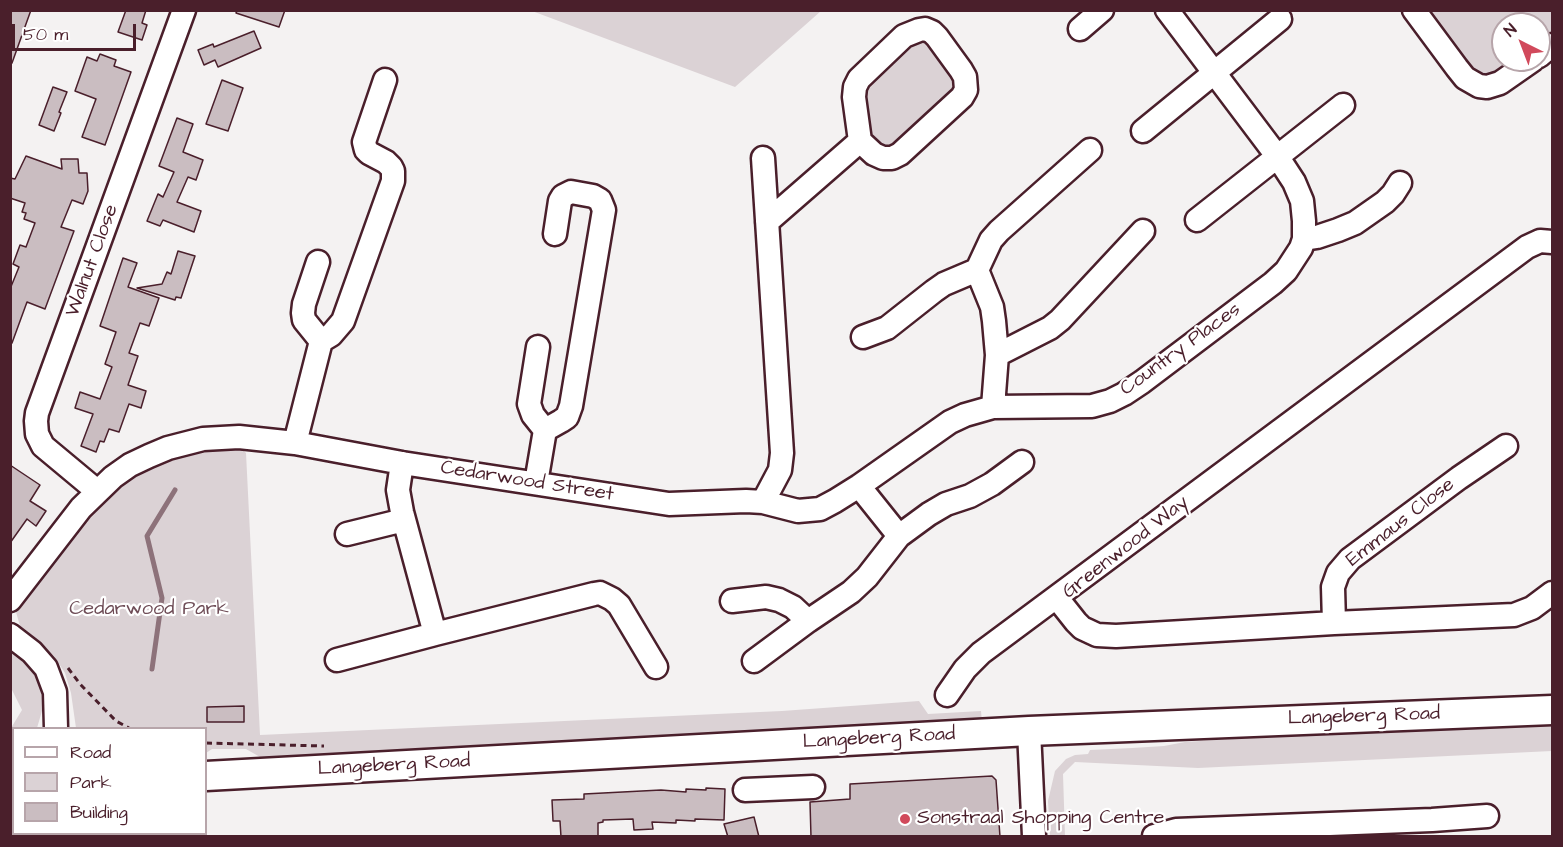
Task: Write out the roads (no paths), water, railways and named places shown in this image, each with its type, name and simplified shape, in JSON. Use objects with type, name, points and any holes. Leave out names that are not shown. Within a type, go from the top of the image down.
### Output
[{"type":"main road","name":"Langeberg Road","points":[[207,776],[1029,731],[1552,710]]},
{"type":"street","name":"Walnut Close","points":[[97,491],[43,446],[37,434],[37,413],[184,10]]},
{"type":"street","points":[[1080,29],[1102,10]]},
{"type":"street","name":"Country Places","points":[[830,505],[950,422],[965,415],[993,407],[1092,406],[1124,394],[1286,271],[1304,239],[1304,211],[1294,182],[1167,10]]},
{"type":"street","points":[[1414,10],[1465,78],[1479,86],[1487,87],[1500,83],[1516,72]]},
{"type":"street","points":[[1143,131],[1280,19]]},
{"type":"street","points":[[925,29],[932,32],[965,77],[966,90],[962,97],[900,154],[892,158],[883,158],[874,154],[860,141],[854,97],[859,79],[904,36],[925,29]]},
{"type":"street","points":[[295,443],[302,407],[321,341],[331,335],[343,321],[393,181],[393,171],[386,162],[366,150],[364,141],[385,80]]},
{"type":"street","points":[[1197,220],[1343,105]]},
{"type":"street","points":[[767,222],[860,141]]},
{"type":"street","points":[[863,337],[887,328],[934,291],[977,270],[991,240],[999,231],[1090,150]]},
{"type":"street","points":[[763,158],[782,453],[780,470],[763,502]]},
{"type":"street","points":[[1304,239],[1317,237],[1355,223],[1385,202],[1400,183]]},
{"type":"street","points":[[545,430],[567,417],[572,406],[604,210],[600,200],[593,196],[571,192],[563,196],[560,201],[555,234]]},
{"type":"street","points":[[998,355],[1038,335],[1060,320],[1143,231]]},
{"type":"street","name":"Greenwood Way","points":[[1552,242],[1540,241],[1527,247],[1057,598],[1082,628],[1105,636],[1514,615],[1532,608],[1552,593]]},
{"type":"street","points":[[318,262],[304,304],[303,314],[304,320],[321,341]]},
{"type":"street","points":[[977,270],[992,307],[998,355],[993,407]]},
{"type":"street","points":[[538,347],[529,404],[533,416],[545,430]]},
{"type":"street","points":[[536,483],[545,430]]},
{"type":"street","name":"Cedarwood Street","points":[[10,600],[81,508],[113,477],[149,456],[186,442],[203,439],[239,437],[295,443],[402,463],[640,501],[669,504],[746,501],[763,502],[798,510],[820,509],[830,505]]},
{"type":"street","name":"Emmaus Close","points":[[1334,623],[1333,587],[1338,573],[1350,559],[1506,446]]},
{"type":"street","points":[[754,661],[851,591],[867,577],[899,536],[929,514],[946,504],[985,488],[1022,462]]},
{"type":"street","points":[[402,463],[398,490],[435,634]]},
{"type":"street","points":[[859,486],[899,536]]},
{"type":"street","points":[[347,534],[404,520]]},
{"type":"street","points":[[338,660],[600,593],[612,598],[619,605],[656,668]]},
{"type":"street","points":[[732,600],[773,598],[792,607],[808,621]]},
{"type":"street","points":[[947,695],[965,669],[981,653],[1057,598]]},
{"type":"street","points":[[10,635],[32,652],[46,668],[55,692],[56,727]]},
{"type":"street","points":[[1029,731],[1034,837]]},
{"type":"street","points":[[745,790],[813,787]]},
{"type":"street","points":[[1154,837],[1176,830],[1433,828],[1487,816]]},
{"type":"waterway","points":[[152,669],[162,598],[147,536],[175,490]]},
{"type":"place","name":"Sonstraal Shopping Centre","points":[[905,819]]},
{"type":"park label","name":"Cedarwood Park","points":[[149,610]]}]
